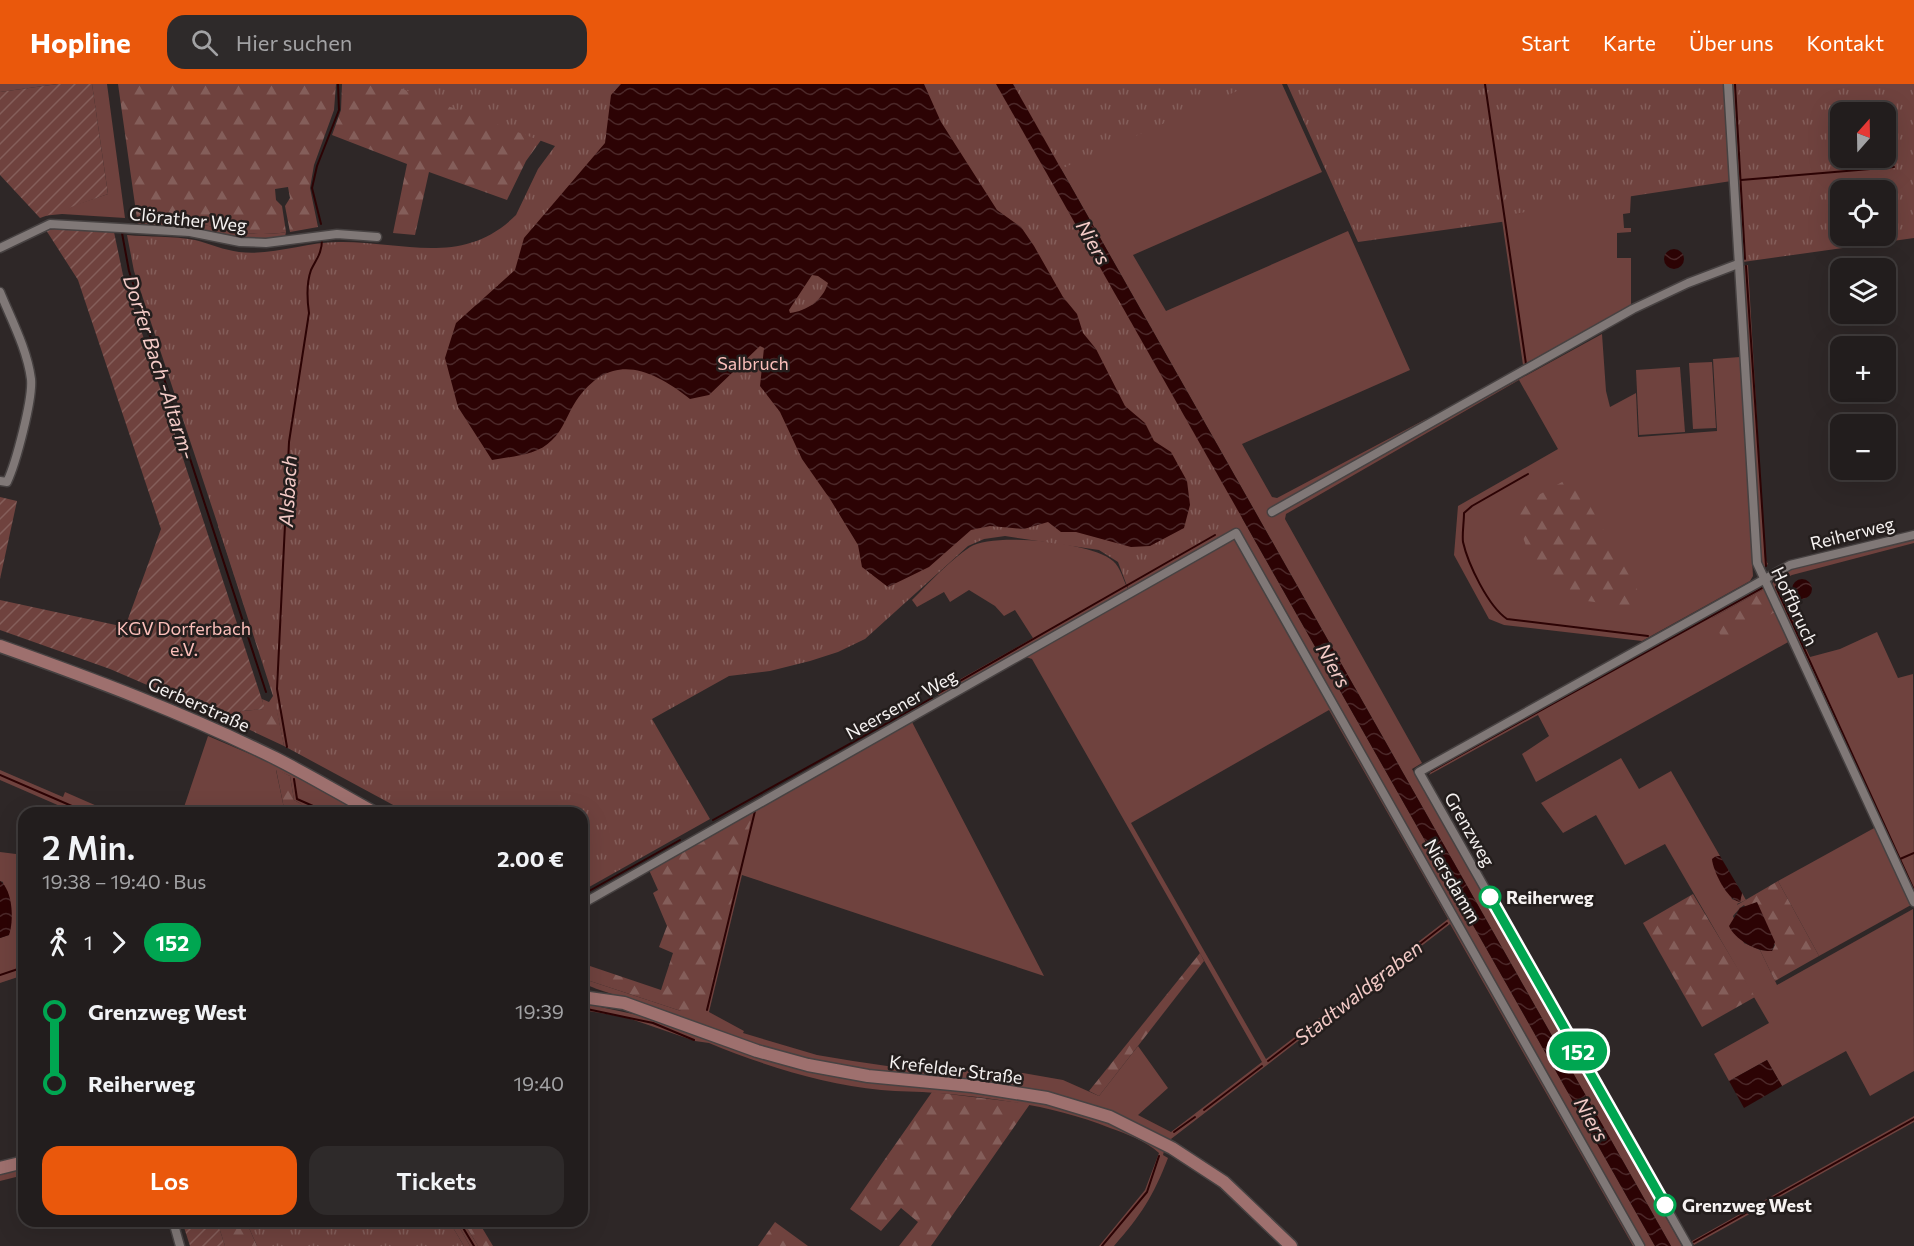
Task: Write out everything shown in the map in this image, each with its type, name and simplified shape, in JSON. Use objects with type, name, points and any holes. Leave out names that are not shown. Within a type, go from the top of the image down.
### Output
[{"type":"main road","name":"Gerberstraße","points":[[0,646],[116,688],[194,721],[276,758],[364,807]]},
{"type":"main road","points":[[588,991],[624,1004]]},
{"type":"main road","name":"Krefelder Straße","points":[[588,998],[624,1004],[757,1051],[808,1065],[846,1073],[972,1086],[1047,1098],[1110,1117],[1172,1148],[1224,1182],[1291,1246]]},
{"type":"main road","points":[[0,1168],[18,1164]]},
{"type":"street","name":"Hoffbruch","points":[[1728,84],[1757,563],[1914,902]]},
{"type":"street","name":"Clörather Weg","points":[[0,248],[50,224],[190,232],[240,242],[266,243],[337,234],[377,237]]},
{"type":"street","points":[[1272,512],[1633,309],[1688,283],[1738,264]]},
{"type":"street","points":[[0,292],[27,361],[32,381],[14,463],[7,482],[0,481]]},
{"type":"street","name":"Neersener Weg","points":[[588,901],[1236,532]]},
{"type":"street","name":"Niersdamm","points":[[1236,532],[1640,1246]]},
{"type":"street","name":"Reiherweg","points":[[1419,772],[1790,565],[1914,535]]},
{"type":"street","name":"Grenzweg","points":[[1419,772],[1688,1246]]},
{"type":"street","points":[[175,1227],[180,1246]]},
{"type":"green space","points":[[0,84],[58,84],[0,92]]},
{"type":"green space","points":[[58,84],[92,84],[108,194],[40,218],[0,175],[0,92]]},
{"type":"green space","points":[[92,84],[107,84],[125,218],[62,214],[42,216],[108,194]]},
{"type":"green space","points":[[118,84],[336,84],[334,110],[314,165],[310,188],[318,227],[290,232],[285,206],[290,198],[288,187],[275,189],[276,200],[282,206],[286,232],[261,234],[186,222],[137,219]]},
{"type":"green space","points":[[342,84],[472,84],[549,129],[526,161],[507,200],[429,172],[415,235],[393,233],[407,164],[332,135],[341,110]]},
{"type":"green space","name":"Salbruch","points":[[389,84],[1253,84],[1054,172],[1248,514],[1127,586],[1118,562],[1099,550],[1005,536],[984,539],[968,546],[865,639],[838,652],[810,661],[770,671],[729,676],[652,719],[710,819],[588,888],[588,807],[397,807],[284,746],[272,689],[134,271],[127,235],[195,240],[233,251],[252,253],[339,242],[431,248],[453,247],[475,241],[496,231],[516,215],[538,169],[555,146]]},
{"type":"green space","points":[[996,84],[1655,1246],[1633,1246],[1450,924],[1171,1139],[1165,1139],[1098,1109],[1064,1099],[997,1087],[857,1070],[794,1056],[733,1037],[588,985],[588,980],[681,1011],[752,812],[942,697],[936,693],[1033,638],[1015,610],[1004,616],[995,606],[969,590],[950,602],[944,592],[917,607],[912,600],[970,547],[999,540],[1020,540],[1065,544],[1085,549],[1102,554],[1113,561],[1128,589],[1067,249]],"holes":[[[1026,657],[1032,659],[1262,1062],[1171,1132],[1138,1115],[1168,1088],[1138,1046],[1099,1096],[1063,1080],[1023,1073],[894,1067],[817,1055],[743,1033],[744,1031],[709,1012],[742,875],[1044,976],[912,722]],[[1329,710],[1448,919],[1266,1059],[1131,823]]]},
{"type":"green space","points":[[1013,84],[1282,84],[1322,172],[1133,255],[1166,311],[1348,231],[1410,370],[1242,444],[1272,497],[1277,498],[1426,419],[1425,423],[1277,504],[1280,510],[1602,334],[1606,391],[1610,407],[1636,393],[1638,437],[1717,431],[1713,359],[1740,357],[1753,576],[1750,581],[1642,641],[1504,625],[1489,619],[1454,555],[1458,506],[1558,449],[1519,380],[1286,514],[1285,519],[1422,763],[1412,769],[1682,1246],[1671,1246]]},
{"type":"green space","points":[[1287,84],[1914,84],[1914,238],[1896,241],[1896,180],[1830,180],[1830,246],[1857,246],[1743,262],[1738,180],[1507,215],[1508,221],[1358,242]]},
{"type":"green space","points":[[1487,117],[1631,194],[1630,213],[1623,214],[1624,228],[1631,228],[1631,232],[1617,233],[1617,258],[1631,258],[1631,305],[1523,365]]},
{"type":"green space","points":[[137,219],[186,222],[261,234],[286,232],[285,237],[259,239],[190,228],[138,226]]},
{"type":"green space","name":"KGV Dorferbach e.V.","points":[[63,228],[114,232],[123,275],[265,709],[241,711],[233,722],[110,669],[0,630],[0,600],[125,627],[161,529],[78,280],[46,230]]},
{"type":"green space","points":[[1748,265],[1765,559],[1768,564],[1764,567],[1761,560],[1743,266]]},
{"type":"green space","points":[[1712,362],[1716,428],[1693,429],[1689,363]]},
{"type":"green space","points":[[1680,367],[1685,432],[1639,435],[1636,370]]},
{"type":"green space","points":[[1573,476],[1648,609],[1579,600],[1560,591],[1531,560],[1513,509]]},
{"type":"green space","points":[[0,497],[17,501],[0,579]]},
{"type":"green space","points":[[282,519],[276,706],[284,746],[233,722],[241,711],[264,709],[262,699],[269,702],[273,696],[218,526]]},
{"type":"green space","points":[[1914,538],[1914,543],[1792,575],[1776,583],[1810,657],[1840,649],[1877,632],[1898,678],[1913,674],[1914,895],[1772,585],[1774,579],[1790,570]]},
{"type":"green space","points":[[1764,583],[1766,588],[1712,618],[1777,611],[1790,641],[1536,782],[1522,754],[1549,736],[1538,715],[1429,775],[1434,767]]},
{"type":"green space","points":[[1766,588],[1777,611],[1723,640],[1712,618]]},
{"type":"green space","points":[[208,736],[295,773],[357,807],[302,807],[294,800],[290,776],[276,770],[284,807],[184,807]]},
{"type":"green space","points":[[1621,758],[1639,789],[1671,771],[1720,856],[1716,856],[1732,899],[1740,902],[1742,893],[1746,900],[1737,904],[1740,908],[1733,916],[1744,943],[1760,950],[1777,985],[1913,909],[1914,1071],[1870,1096],[1846,1051],[1782,1086],[1767,1060],[1729,1081],[1714,1054],[1769,1023],[1665,844],[1625,865],[1596,815],[1563,833],[1541,803]]},
{"type":"green space","points":[[276,769],[290,776],[294,800],[302,807],[284,807]]},
{"type":"green space","points":[[0,770],[63,797],[65,792],[99,807],[62,807],[0,780]]},
{"type":"green space","points":[[753,811],[705,1011],[681,1011],[588,980],[588,965],[661,990],[673,953],[659,947],[667,926],[653,893],[658,890],[649,870]]},
{"type":"green space","points":[[1876,827],[1911,905],[1819,956],[1778,881]]},
{"type":"green space","points":[[0,852],[18,854],[18,977],[0,983],[0,938],[9,935],[3,882],[0,881]]},
{"type":"green space","points":[[1778,881],[1819,956],[1775,981],[1760,950],[1772,951],[1775,945],[1744,905],[1740,908],[1737,905]]},
{"type":"green space","points":[[1693,894],[1755,997],[1702,1027],[1643,923]]},
{"type":"green space","points":[[1200,953],[1204,961],[1099,1096],[1089,1091]]},
{"type":"green space","points":[[588,1004],[656,1019],[747,1053],[1050,1103],[1119,1125],[1165,1147],[1163,1155],[1168,1158],[1146,1205],[1132,1225],[1114,1246],[1099,1246],[1145,1190],[1159,1153],[1136,1138],[1068,1114],[1003,1100],[929,1092],[881,1090],[815,1078],[771,1066],[709,1043],[695,1041],[625,1017],[588,1011]]},
{"type":"green space","points":[[932,1092],[1030,1104],[931,1246],[899,1246],[918,1222],[901,1208],[881,1231],[850,1209]]},
{"type":"green space","points":[[1914,1116],[1914,1122],[1694,1245],[1692,1241]]},
{"type":"green space","points":[[18,1168],[18,1176],[0,1181],[0,1172]]},
{"type":"green space","points":[[775,1222],[808,1246],[758,1246]]},
{"type":"green space","points":[[184,1227],[219,1227],[225,1246],[190,1246]]},
{"type":"green space","points":[[219,1227],[249,1227],[257,1246],[225,1246]]},
{"type":"green space","points":[[249,1227],[453,1227],[464,1246],[257,1246]]},
{"type":"green space","points":[[453,1227],[459,1227],[470,1246],[464,1246]]},
{"type":"green space","points":[[459,1227],[467,1227],[478,1246],[470,1246]]},
{"type":"green space","points":[[467,1227],[482,1227],[493,1246],[478,1246]]},
{"type":"water","points":[[621,84],[924,84],[941,122],[997,210],[1021,227],[1063,297],[1077,314],[1083,333],[1096,349],[1125,406],[1145,423],[1154,441],[1171,452],[1187,481],[1190,505],[1184,528],[1150,546],[1131,547],[1076,532],[1061,532],[1048,522],[1024,529],[990,526],[971,530],[929,567],[888,587],[862,567],[858,545],[802,459],[780,412],[760,386],[764,348],[760,346],[709,395],[690,399],[660,379],[646,373],[617,370],[603,375],[589,385],[576,401],[559,431],[546,445],[524,455],[492,460],[458,407],[445,358],[456,323],[515,270],[524,238],[605,143],[611,95]],"holes":[[[812,275],[828,283],[822,295],[814,304],[790,313],[789,310]]]},
{"type":"water","name":"Niers","points":[[996,84],[1013,84],[1671,1246],[1655,1246]]},
{"type":"water","points":[[1670,249],[1678,249],[1684,255],[1684,263],[1678,269],[1670,269],[1664,263],[1664,255]]},
{"type":"water","points":[[1802,579],[1809,582],[1812,589],[1809,596],[1802,599],[1795,596],[1792,589],[1795,582]]},
{"type":"water","points":[[1720,856],[1742,893],[1740,902],[1730,896],[1718,877],[1712,859]]},
{"type":"water","points":[[0,881],[8,891],[12,922],[9,935],[0,938]]},
{"type":"water","points":[[1757,902],[1775,942],[1772,951],[1747,944],[1736,936],[1729,926],[1740,908]]},
{"type":"water","points":[[1767,1060],[1782,1086],[1744,1108],[1729,1081]]},
{"type":"waterway","name":"Alsbach","points":[[321,224],[312,188],[317,166],[339,110],[338,84]]},
{"type":"waterway","points":[[1485,84],[1526,364]]},
{"type":"waterway","points":[[1735,84],[1745,259]]},
{"type":"waterway","points":[[1741,180],[1882,168]]},
{"type":"waterway","name":"Dorfer Bach -Altarm-","points":[[142,233],[122,233],[129,271],[266,692]]},
{"type":"waterway","name":"Dorfer Bach -Altarm-","points":[[201,238],[248,246],[322,240]]},
{"type":"waterway","name":"Alsbach","points":[[287,747],[277,689],[289,442],[309,313],[308,281],[320,252],[322,239]]},
{"type":"waterway","points":[[1746,266],[1766,566]]},
{"type":"waterway","points":[[1528,474],[1472,506],[1464,513],[1463,542],[1474,573],[1493,605],[1507,619],[1648,636]]},
{"type":"waterway","points":[[939,693],[1215,535]]},
{"type":"waterway","points":[[1776,587],[1914,890]]},
{"type":"waterway","points":[[1431,771],[1762,588]]},
{"type":"waterway","points":[[713,820],[932,698]]},
{"type":"waterway","points":[[0,775],[74,807]]},
{"type":"waterway","name":"Alsbach","points":[[294,779],[297,799],[314,807]]},
{"type":"waterway","points":[[707,1010],[755,811]]},
{"type":"waterway","points":[[588,892],[680,840]]},
{"type":"waterway","points":[[1900,859],[1914,853]]},
{"type":"waterway","name":"Stadtwaldgraben","points":[[1268,1061],[1447,923]]},
{"type":"waterway","points":[[0,975],[18,969]]},
{"type":"waterway","points":[[588,1009],[653,1023],[694,1040]]},
{"type":"waterway","name":"Stadtwaldgraben","points":[[1204,1110],[1262,1066]]},
{"type":"waterway","name":"Stadtwaldgraben","points":[[1174,1132],[1195,1117]]},
{"type":"waterway","points":[[1694,1242],[1914,1119]]},
{"type":"waterway","name":"Stadtwaldgraben","points":[[1102,1246],[1147,1192],[1159,1156]]},
{"type":"waterway","name":"Alsbach","points":[[463,1227],[474,1246]]},
{"type":"bus line","name":"152","points":[[1490,897],[1665,1205]]},
{"type":"place","name":"Reiherweg","points":[[1490,897]]},
{"type":"place","name":"Grenzweg West","points":[[1665,1205]]}]
